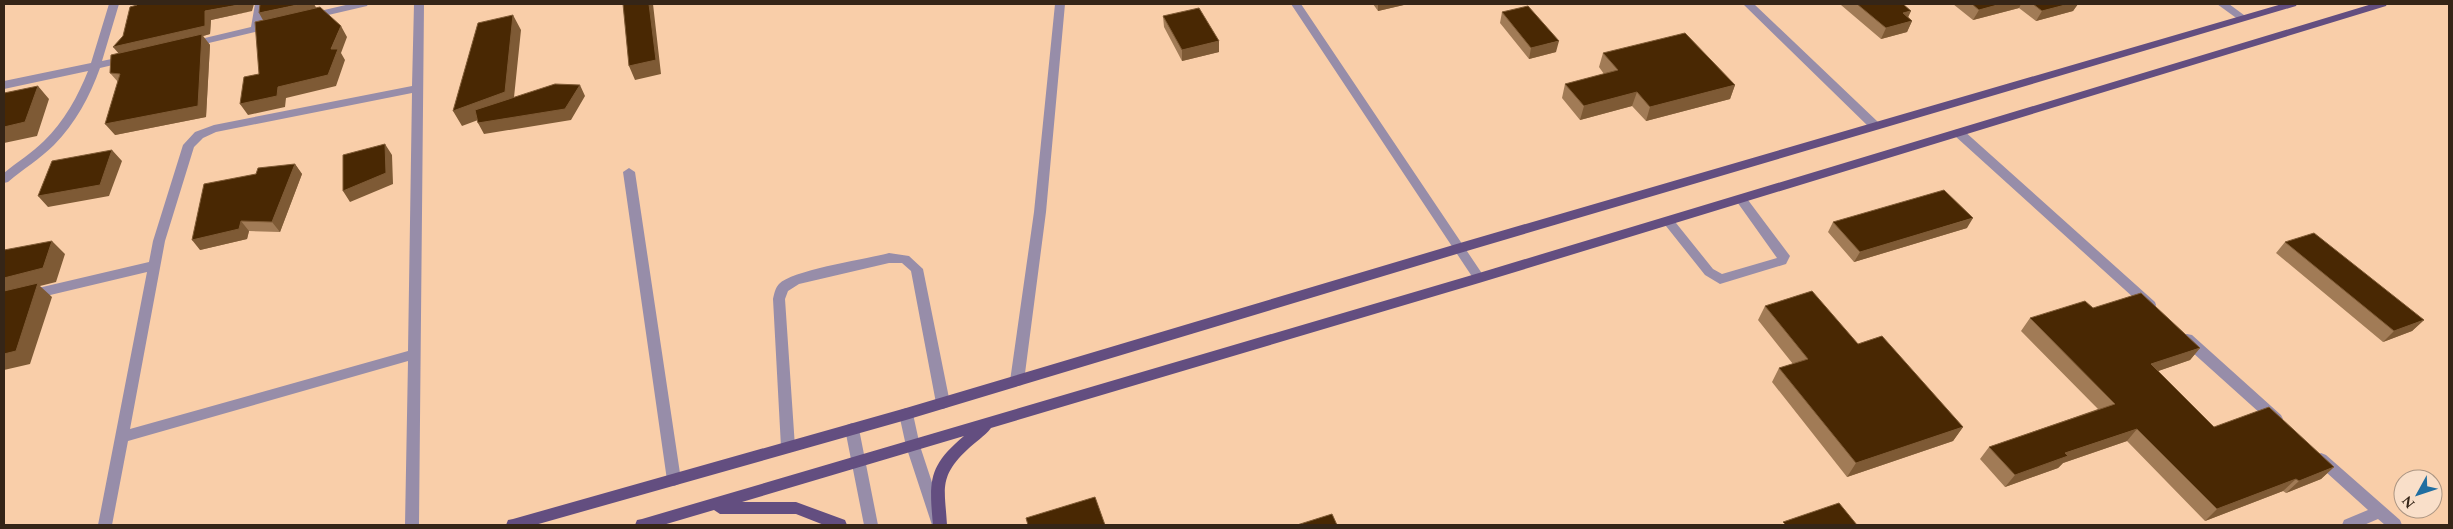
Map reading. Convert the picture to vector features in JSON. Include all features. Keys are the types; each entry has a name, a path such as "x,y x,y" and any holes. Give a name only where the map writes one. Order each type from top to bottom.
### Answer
{"main road":[{"path":"513,525 944,403 1874,125 2292,4"},
{"path":"642,525 1479,278 2382,4"},
{"path":"939,525 938,482 942,471 949,460 988,423"},
{"path":"700,508 796,508 840,525"}],"street":[{"path":"4,179 54,137 74,109 96,66 114,4"},
{"path":"256,29 260,4"},
{"path":"304,17 363,4"},
{"path":"412,525 419,4"},
{"path":"1017,381 1040,212 1060,4"},
{"path":"1296,4 1479,278"},
{"path":"1748,4 1874,125"},
{"path":"2222,4 2243,18"},
{"path":"181,46 285,22"},
{"path":"4,85 134,57"},
{"path":"106,525 159,241 189,145 199,135 214,129 418,88"},
{"path":"1959,133 2158,312"},
{"path":"628,172 674,480"},
{"path":"1668,221 1709,272 1720,279 1782,261 1784,256 1741,199"},
{"path":"788,447 778,300 783,288 796,280 889,258 905,260 917,269 944,403"},
{"path":"4,301 155,265"},
{"path":"2180,332 2284,426"},
{"path":"122,437 415,354"},
{"path":"906,414 913,446 939,525"},
{"path":"852,429 857,463 871,525"},
{"path":"2313,452 2395,525"},
{"path":"2349,525 2380,512"}],"building":[{"path":"138,4 244,4 205,11 205,26 113,47 123,36 130,7"},
{"path":"260,4 302,4 259,13"},
{"path":"623,4 649,4 656,60 629,66"},
{"path":"1857,4 1903,4 1911,11 1903,13 1912,21 1886,28"},
{"path":"1972,4 2001,4 1979,10"},
{"path":"2033,4 2069,4 2042,11"},
{"path":"1528,6 1559,41 1531,48 1502,12"},
{"path":"320,7 341,26 331,49 338,49 328,75 278,87 277,96 240,104 244,77 259,74 255,22"},
{"path":"1199,8 1219,41 1182,50 1163,16"},
{"path":"513,15 505,92 453,111 478,23"},
{"path":"1685,33 1735,85 1650,107 1637,92 1584,106 1565,84 1618,70 1603,53"},
{"path":"202,34 198,106 105,124 120,74 110,73 111,55"},
{"path":"555,84 580,85 565,109 478,123 475,110"},
{"path":"38,86 25,122 4,127 4,93"},
{"path":"385,144 386,173 343,191 343,155"},
{"path":"112,150 100,185 38,196 52,161"},
{"path":"295,164 272,222 241,221 239,229 192,240 204,184 256,174 258,168"},
{"path":"1944,190 1973,218 1860,252 1833,222"},
{"path":"2314,233 2424,320 2394,331 2285,242"},
{"path":"52,241 43,268 4,278 4,250"},
{"path":"38,283 16,351 4,354 4,291"},
{"path":"1812,291 1858,344 1882,336 1963,427 1856,463 1779,368 1808,359 1765,306"},
{"path":"2141,293 2200,348 2151,364 2214,427 2269,407 2334,467 2299,481 2296,479 2217,509 2137,429 2065,453 2068,456 2015,475 1989,447 2115,404 2030,318 2085,301 2093,308"},
{"path":"1095,497 1105,525 1028,525 1026,518"},
{"path":"1839,503 1857,525 1786,525 1783,522"},
{"path":"1332,514 1337,525 1297,525"}]}
